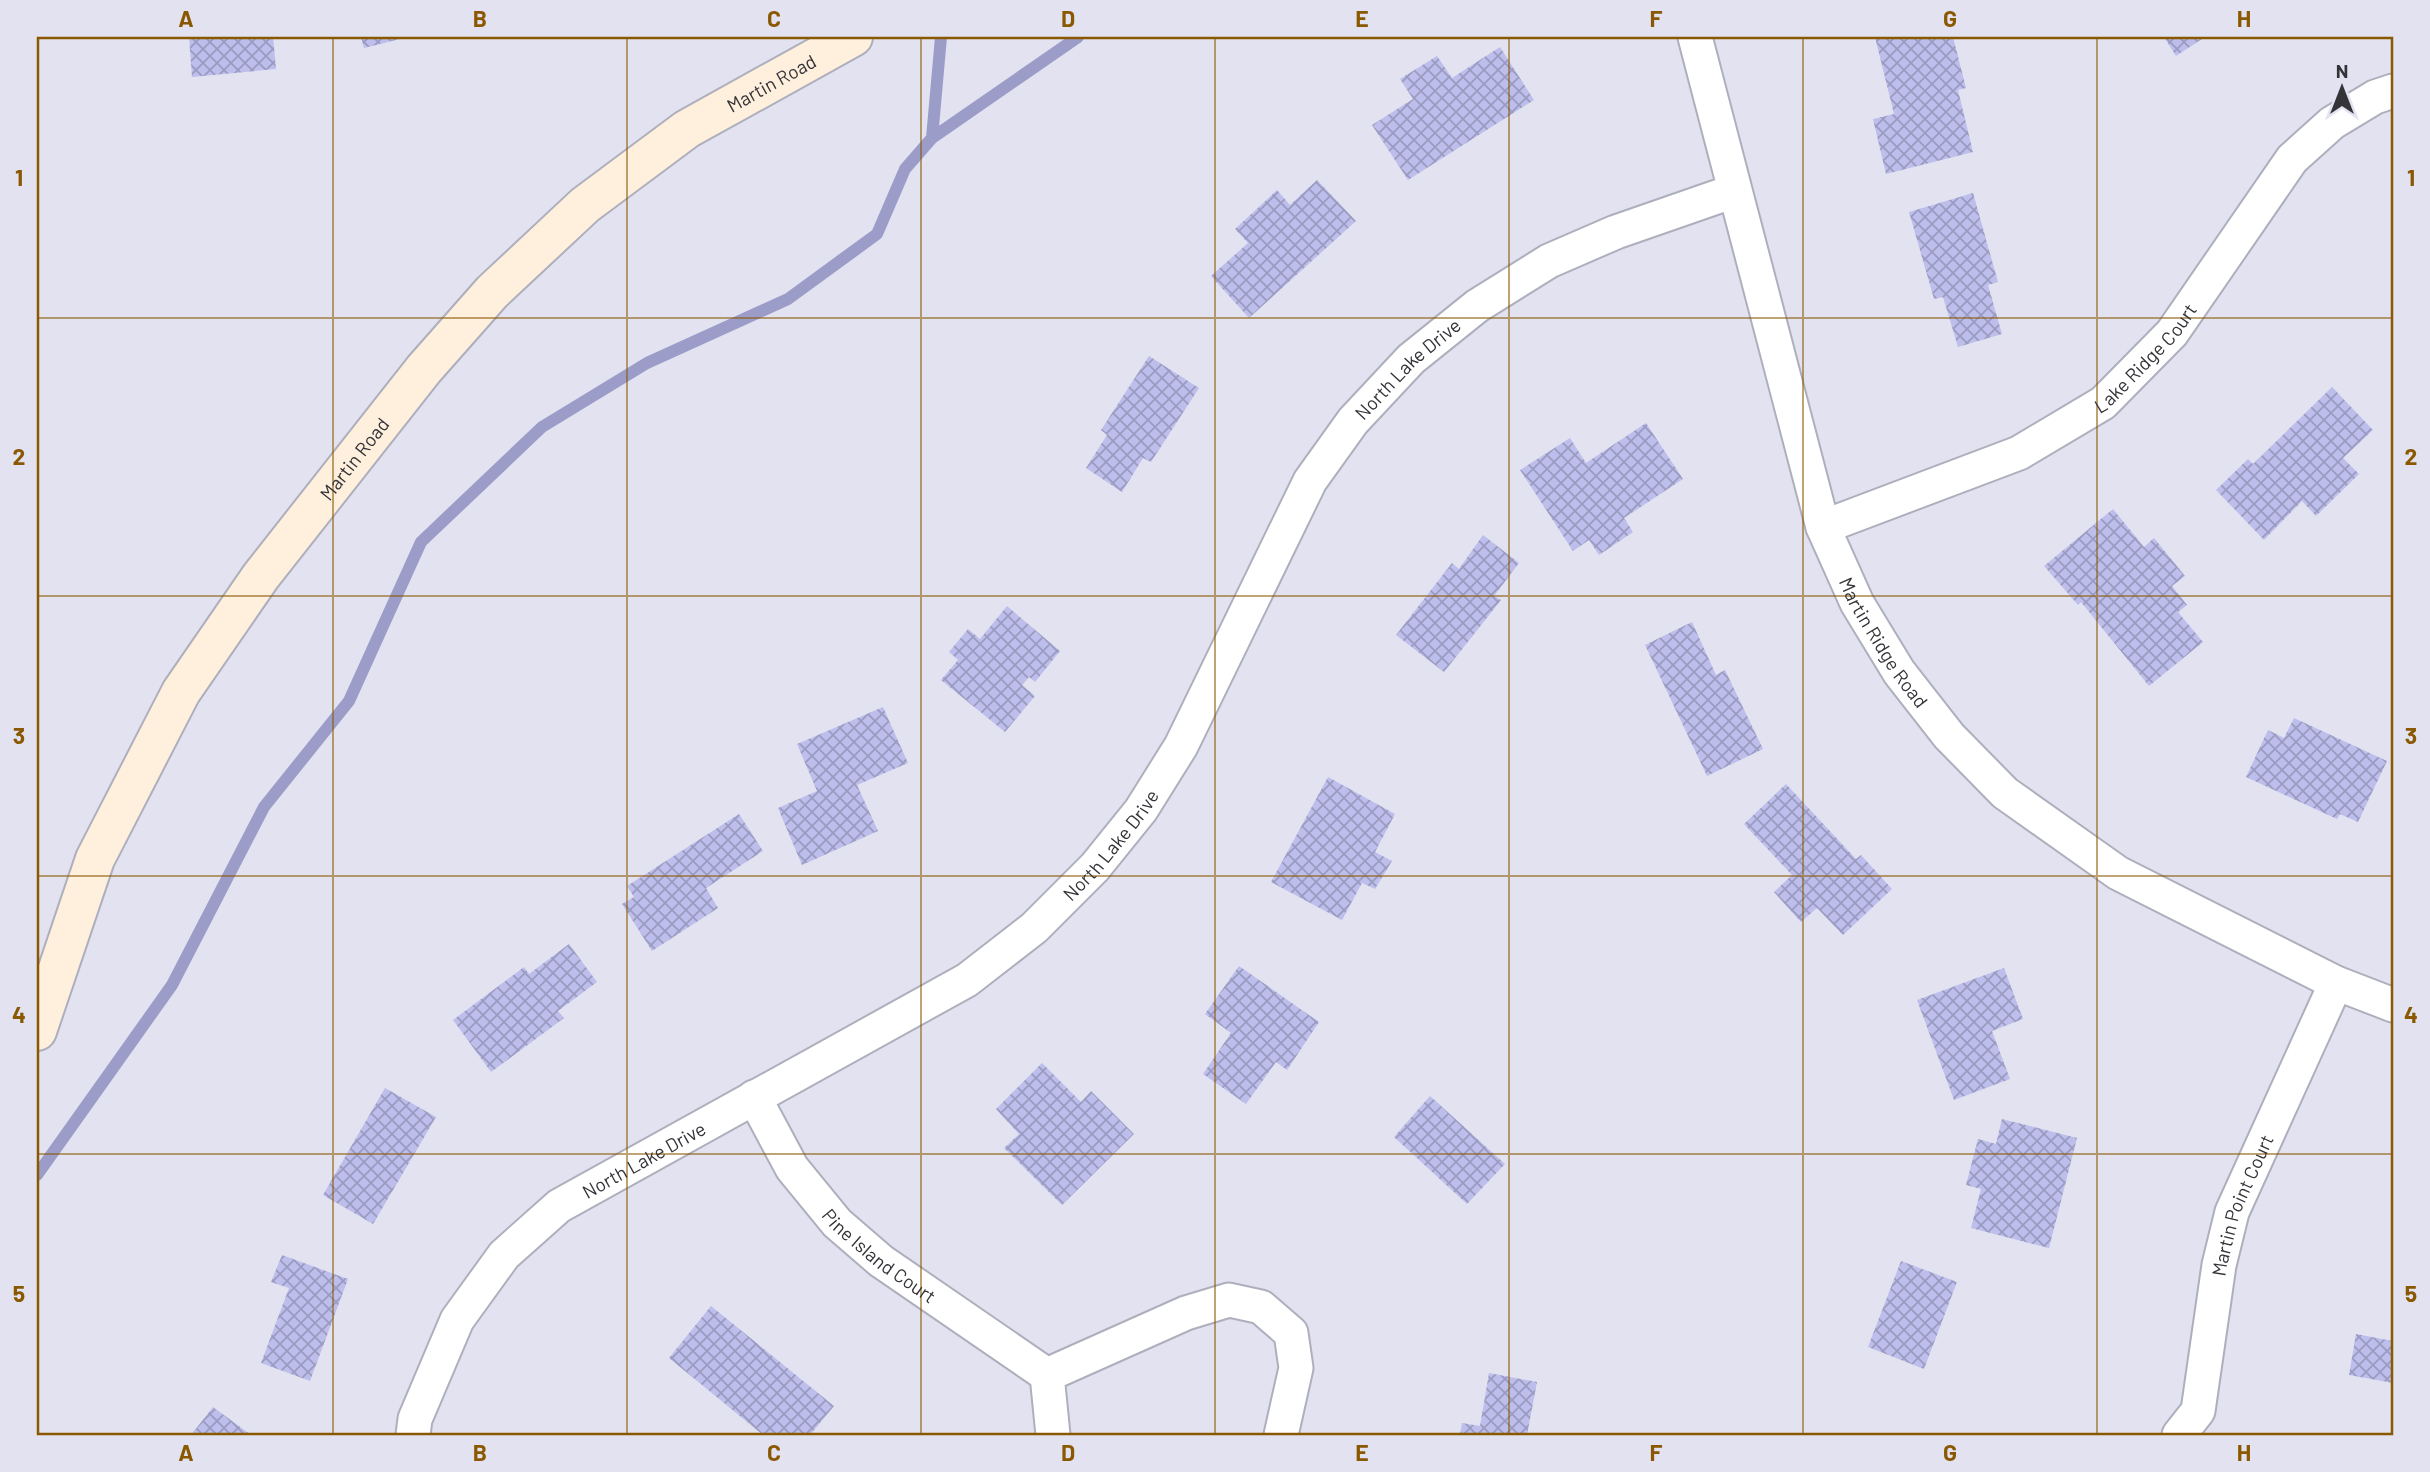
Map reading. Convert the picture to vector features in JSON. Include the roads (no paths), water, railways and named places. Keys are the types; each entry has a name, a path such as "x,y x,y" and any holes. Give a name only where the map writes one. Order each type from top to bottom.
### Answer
{"street":[{"name":"Martin Road","path":"37,1031 95,859 181,692 261,576 424,369 492,292 585,205 687,129 853,37"},
{"name":"Martin Ridge Road","path":"1695,37 1823,527 1857,603 1899,673 1949,736 2005,793 2118,873 2336,983 2393,1005"},
{"name":"Lake Ridge Court","path":"1823,527 2019,453 2103,402 2172,332 2292,159 2332,123 2375,97 2393,91"},
{"name":"North Lake Drive","path":"413,1435 415,1419 457,1320 504,1255 559,1206 967,980 1034,928 1095,867 1142,810 1181,746 1310,481 1353,421 1411,359 1477,306 1549,261 1616,232 1734,191"},
{"name":"Martin Point Court","path":"2179,1435 2198,1411 2219,1265 2232,1212 2336,983"},
{"name":"Pine Island Court","path":"754,1097 792,1168 837,1223 881,1261 1047,1375"},
{"path":"1053,1435 1047,1375 1196,1310 1229,1300 1261,1307 1292,1333 1296,1368 1281,1435"}],"waterway":[{"path":"932,138 941,37"},
{"path":"37,1175 172,985 264,807 349,701 421,542 542,427 647,363 788,299 877,234 905,169 932,138 1078,37"}]}
